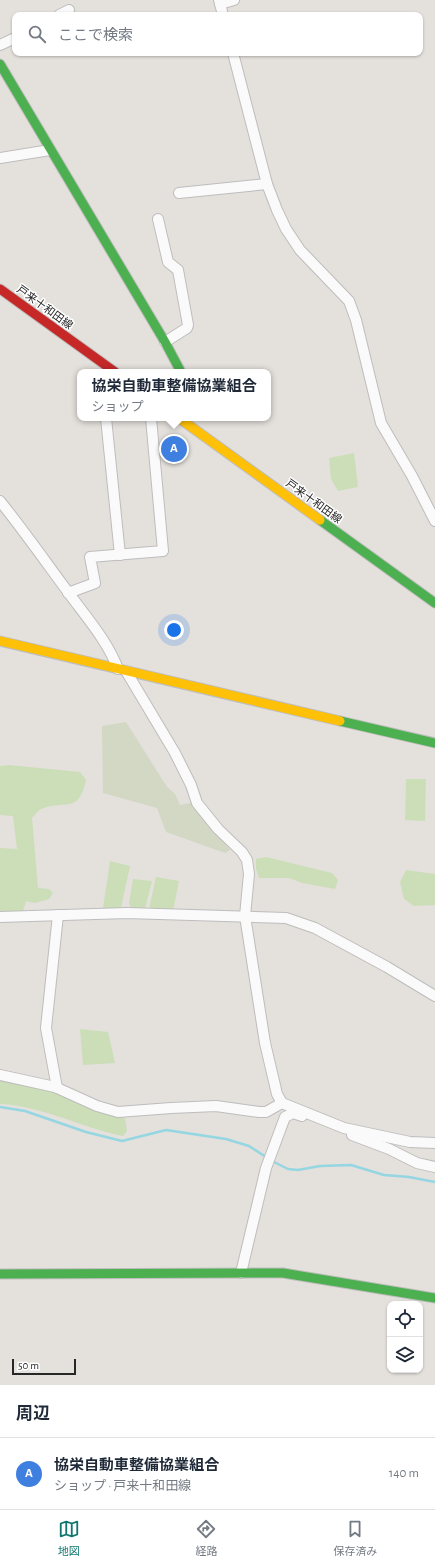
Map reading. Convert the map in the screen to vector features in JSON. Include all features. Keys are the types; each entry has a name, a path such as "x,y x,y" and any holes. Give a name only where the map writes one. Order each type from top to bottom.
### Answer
{"street":[{"path":"222,12 220,2 234,0"},
{"path":"65,12 69,10"},
{"path":"0,45 12,39"},
{"path":"234,56 267,184 277,210 286,229 300,250 349,301 356,320 381,423 412,476 435,521"},
{"path":"0,64 179,369"},
{"path":"0,158 50,150"},
{"path":"179,193 267,184"},
{"path":"158,219 168,262 178,270 188,325 187,328 164,342"},
{"name":"戸来十和田線","path":"0,289 103,368"},
{"path":"106,421 120,555"},
{"path":"68,593 95,583 90,557 163,551 151,421"},
{"name":"戸来十和田線","path":"183,421 435,603"},
{"path":"0,501 25,532 112,653 175,753 191,785 197,803 218,829 242,852 247,860 249,874 245,916 265,1043 277,1094 282,1103 340,1126 410,1142 435,1143"},
{"path":"0,641 435,743"},
{"path":"0,917 127,913 286,918 315,928 387,967 435,996"},
{"path":"57,1088 46,1028 58,915"},
{"path":"0,1075 33,1081 57,1088 97,1106 118,1112 216,1106 266,1112 282,1103"},
{"path":"241,1273 270,1157 285,1117 293,1114 308,1118 314,1116"},
{"path":"340,1126 344,1132 389,1149 417,1163 435,1167"},
{"path":"0,1274 283,1273 435,1298"}],"green space":[{"path":"354,453 358,487 338,491 331,479 329,458"},
{"path":"126,722 167,787 175,794 180,805 191,803 230,850 225,853 166,832 157,808 103,793 102,726"},
{"path":"9,765 80,772 86,780 83,791 75,802 41,809 32,818 38,888 49,889 53,893 49,899 35,903 26,901 23,911 0,912 0,848 17,849 13,816 0,815 0,766"},
{"path":"406,779 426,779 425,821 405,820"},
{"path":"266,857 332,873 338,880 335,889 302,883 289,878 259,878 256,869 256,859"},
{"path":"110,861 130,866 121,908 103,908"},
{"path":"406,870 435,874 435,905 414,906 404,899 400,882"},
{"path":"156,877 179,881 173,911 149,909"},
{"path":"133,879 152,881 145,909 131,909 129,903"},
{"path":"80,1029 108,1032 115,1063 83,1065"},
{"path":"0,1079 33,1085 91,1108 125,1118 127,1131 123,1136 32,1109 0,1104"}],"waterway":[{"path":"0,1107 25,1111 86,1132 122,1141 166,1130 226,1139 249,1146 266,1157"},
{"path":"272,1161 288,1169 298,1170 320,1166 351,1165 384,1175 409,1177 435,1182"}],"traffic: fast":[{"path":"0,64 165,342 179,369"},
{"path":"320,520 435,603"},
{"path":"340,721 435,743"},
{"path":"0,1274 283,1273 435,1298"}],"traffic: slow":[{"path":"183,421 320,520"},
{"path":"0,641 340,721"}],"traffic: jam":[{"path":"0,289 111,369"}],"place":[{"name":"協栄自動車整備協業組合","path":"174,449"}]}
